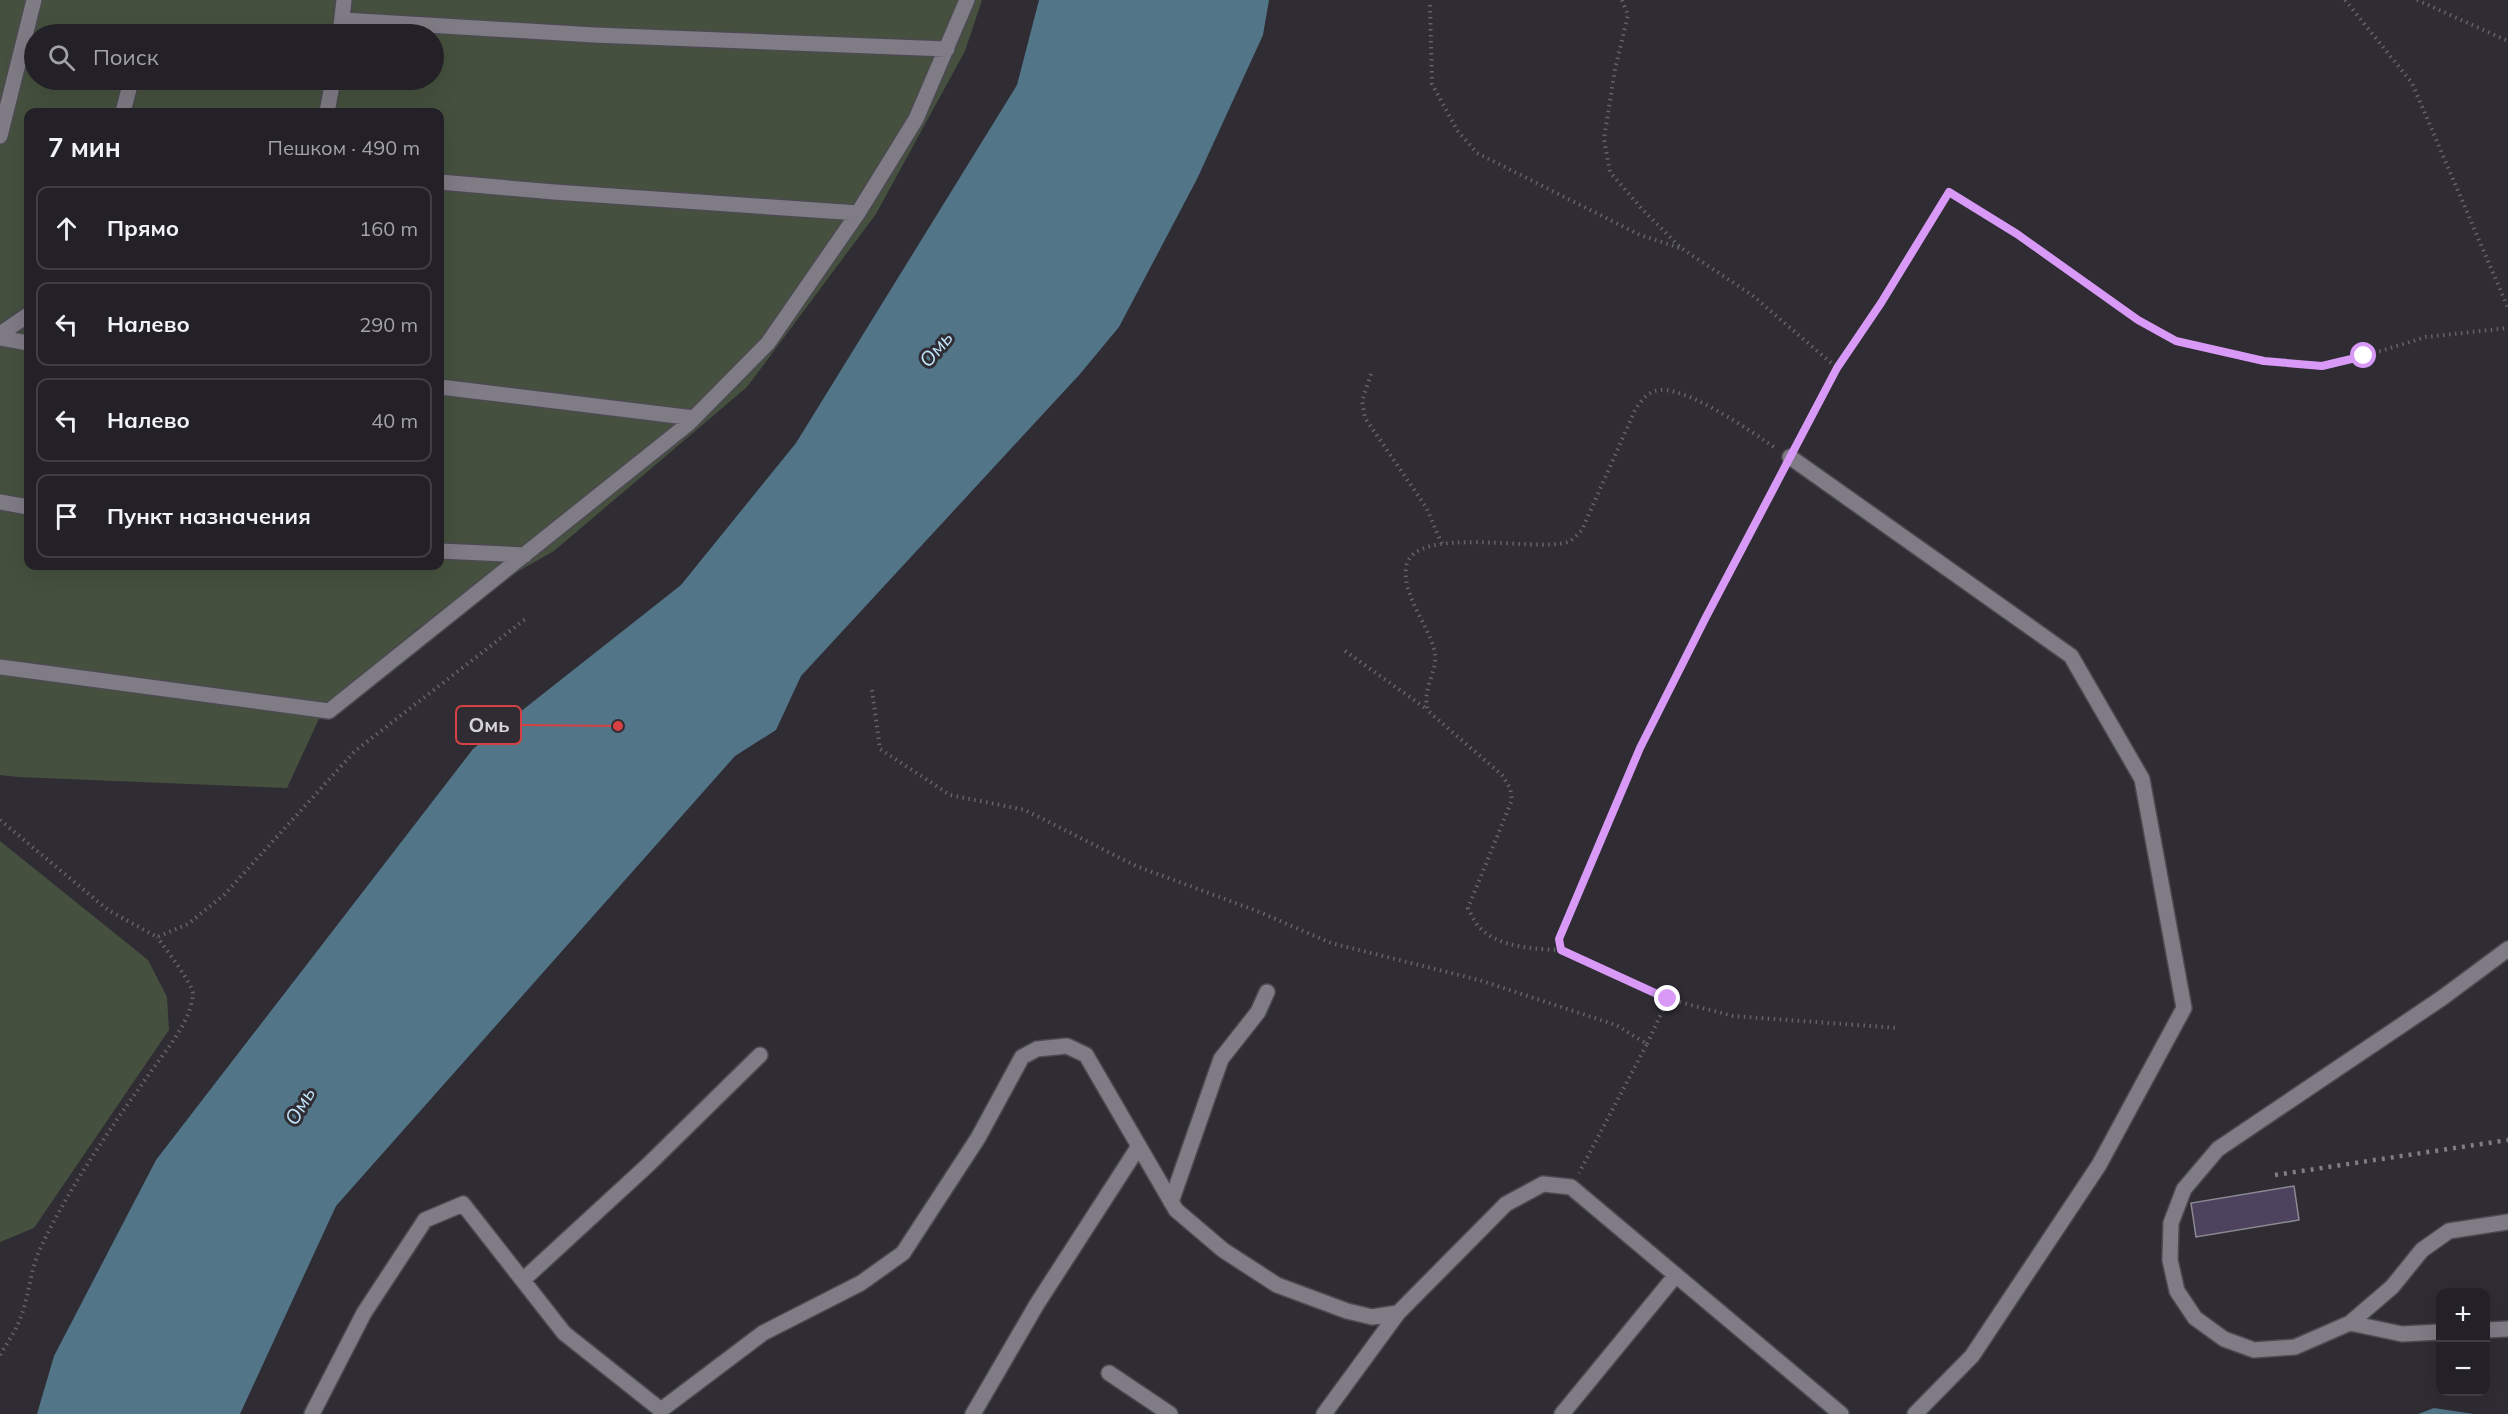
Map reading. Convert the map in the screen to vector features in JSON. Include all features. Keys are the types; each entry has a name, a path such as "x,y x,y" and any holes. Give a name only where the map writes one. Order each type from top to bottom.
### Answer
{"street":[{"path":"28,24 34,0"},
{"path":"342,24 344,0"},
{"path":"0,667 329,711 694,418 768,343 858,213 916,119 968,0"},
{"path":"444,30 947,49"},
{"path":"0,136 24,40"},
{"path":"124,108 129,90"},
{"path":"328,108 331,90"},
{"path":"444,182 858,213"},
{"path":"0,334 24,318"},
{"path":"0,338 24,342"},
{"path":"444,387 694,418"},
{"path":"1790,457 2072,656 2142,779 2184,1008 2099,1165 1972,1356 1915,1414"},
{"path":"0,502 24,506"},
{"path":"444,551 525,555"},
{"path":"2508,949 2442,998 2218,1149 2184,1189 2171,1223 2170,1260 2177,1290 2195,1318 2224,1339 2254,1350 2295,1347 2350,1323 2392,1287 2422,1250 2449,1231 2508,1221"},
{"path":"1171,1202 1221,1059 1258,1012 1267,992"},
{"path":"312,1414 364,1312 424,1220 463,1204 564,1333 659,1412 763,1333 861,1283 903,1253 978,1138 1022,1058 1037,1049 1067,1046 1086,1055 1176,1210 1223,1250 1277,1285 1347,1311 1372,1317 1398,1313"},
{"path":"523,1280 649,1164 760,1055"},
{"path":"973,1414 1037,1304 1139,1146"},
{"path":"1324,1414 1398,1313 1506,1204 1543,1184 1571,1187 1841,1414"},
{"path":"1562,1414 1676,1275"},
{"path":"2350,1323 2402,1335 2436,1332"},
{"path":"2490,1330 2508,1329"},
{"path":"1109,1372 1170,1414"}],"path":[{"path":"1622,0 1628,15 1615,69 1604,139 1610,172 1642,209 1681,248 1752,295 1837,368"},
{"path":"2345,0 2412,83 2508,308"},
{"path":"2417,0 2508,41"},
{"path":"1430,5 1431,84 1457,130 1477,153 1640,235 1681,248"},
{"path":"1561,950 1559,939 1640,748 1837,368 1881,303 1949,192 2017,234 2138,320 2176,341 2264,361 2322,366 2426,337 2508,328"},
{"path":"1371,374 1362,401 1365,418 1426,507 1442,544"},
{"path":"1428,711 1425,700 1426,689 1436,659 1434,647 1409,591 1406,568 1410,556 1421,548 1458,542 1537,545 1569,542 1582,530 1635,411 1644,398 1655,391 1665,389 1685,394 1720,412 1790,457"},
{"path":"157,937 188,924 224,895 355,751 528,617"},
{"path":"1345,651 1428,711 1502,775 1510,788 1512,800 1468,908 1479,927 1497,940 1539,949 1561,950 1668,999 1733,1016 1898,1028"},
{"path":"872,690 880,749 950,795 1024,810 1136,866 1257,911 1331,943 1479,980 1616,1025 1647,1044"},
{"path":"0,820 108,910 157,937 174,963 186,976 193,992 189,1010 175,1038 126,1107 59,1210 39,1252 20,1320 0,1355"},
{"path":"1571,1187 1647,1044 1668,999"}],"green space":[{"path":"0,0 982,0 965,51 876,214 747,387 554,551 419,627 324,708 287,788 0,775"},
{"path":"0,841 148,960 167,997 169,1030 34,1228 0,1242"}],"water":[{"path":"1039,0 1269,0 1263,35 1197,179 1119,327 1080,374 801,676 776,730 735,756 336,1206 240,1414 37,1414 54,1356 156,1160 473,749 681,585 796,443 1017,85"},
{"path":"2434,1408 2474,1414 2418,1414"}],"building":[{"path":"2294,1186 2299,1220 2196,1237 2191,1203"}],"railway":[{"path":"2275,1175 2508,1140"}],"place":[{"name":"Омь","path":"618,726"}],"route":[{"path":"1668,999 1561,950 1559,939 1640,748 1705,619 1837,368 1881,303 1949,192 2017,234 2138,320 2176,341 2264,361 2322,366 2364,356"}]}
